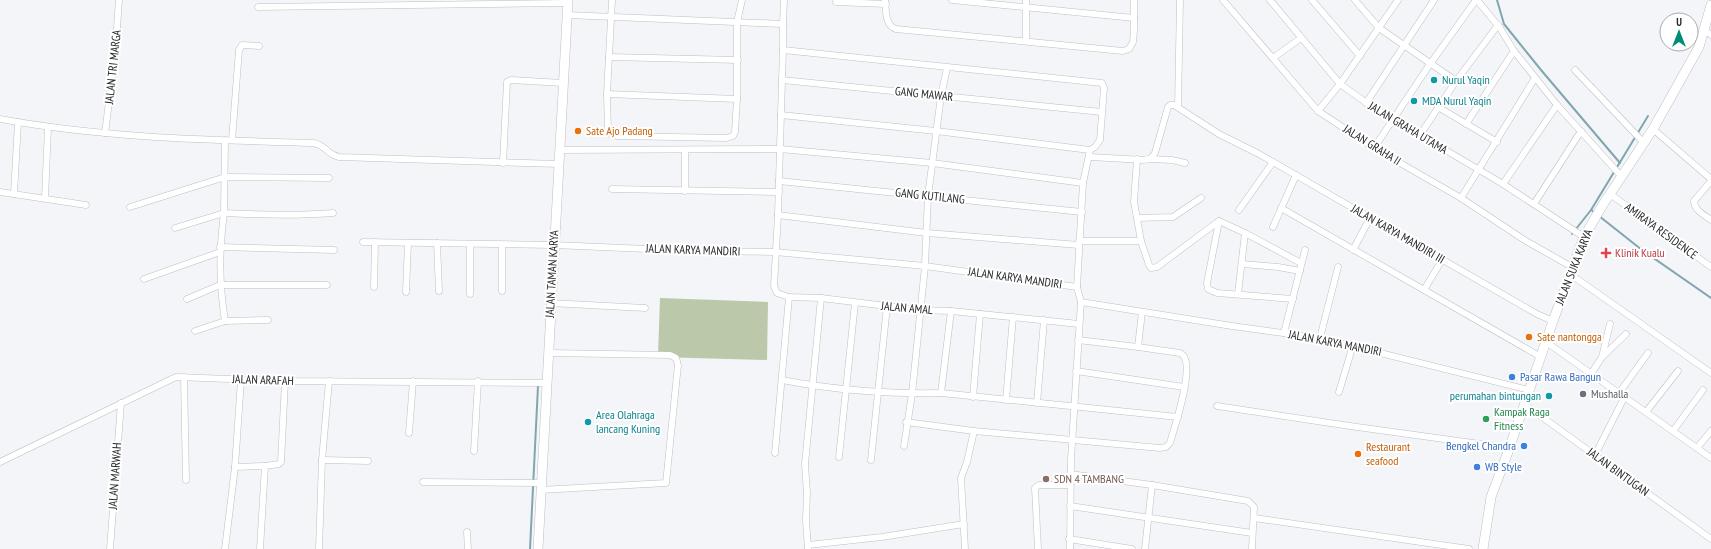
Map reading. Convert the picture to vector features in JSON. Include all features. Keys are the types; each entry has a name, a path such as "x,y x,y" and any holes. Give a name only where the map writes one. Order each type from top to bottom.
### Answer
{"main road":[{"name":"JALAN TAMAN KARYA","path":"538,549 550,303 568,2"},
{"name":"JALAN SUKA KARYA","path":"1483,549 1490,497 1509,448 1546,342 1551,320 1582,236 1591,226 1602,206 1653,129 1708,33 1711,5"}],"street":[{"name":"JALAN TRI MARGA","path":"105,133 115,55 119,0"},
{"path":"612,0 607,94 607,131 610,134 618,136 728,138 735,134 738,60 737,22 741,0"},
{"path":"775,252 779,192 782,80 786,51 783,24 784,0"},
{"path":"952,0 1134,18"},
{"path":"1026,0 1026,41"},
{"path":"836,2 886,2 888,23 891,27 896,29 1110,50 1127,50 1133,42 1134,0"},
{"path":"1150,159 1155,153 1168,107 1174,105 1178,108 1180,0"},
{"name":"JALAN GRAHA II","path":"1223,0 1318,111 1374,148 1461,198 1526,241 1551,255 1711,373"},
{"name":"JALAN GRAHA UTAMA","path":"1270,0 1340,84 1366,103 1502,184 1582,236"},
{"path":"1312,0 1360,56"},
{"path":"1355,0 1378,28 1456,81"},
{"path":"1318,111 1340,84 1398,0"},
{"path":"1366,103 1434,0"},
{"path":"1374,148 1430,64 1476,0 1498,25 1514,51 1557,105 1622,177"},
{"path":"258,7 568,2"},
{"path":"567,15 783,24"},
{"path":"1420,135 1456,81 1498,25"},
{"path":"1273,58 1302,38"},
{"path":"225,321 220,285 220,249 224,213 228,140 239,50 242,45 259,46"},
{"path":"781,114 1090,150 1099,143 1102,112 1104,85 1099,81 947,68 786,51"},
{"path":"1466,124 1514,51"},
{"path":"609,57 738,60"},
{"path":"904,446 906,422 912,394 927,234 928,196 941,96 947,68"},
{"path":"1575,70 1644,143"},
{"path":"1461,198 1497,142 1535,78"},
{"path":"503,162 507,82 511,80 563,83"},
{"name":"GANG MAWAR","path":"782,80 1102,112"},
{"path":"607,94 737,99"},
{"path":"1502,184 1557,105"},
{"path":"1438,107 1497,142"},
{"name":"JALAN KARYA MANDIRI III","path":"1178,108 1219,134 1259,154 1442,260 1537,314 1551,320"},
{"path":"0,119 48,127 105,133 314,143 323,146 330,155 339,157 558,164"},
{"path":"14,194 18,122"},
{"path":"45,198 48,127"},
{"path":"1653,129 1711,180 1694,201 1695,207 1711,220"},
{"path":"1534,204 1581,131"},
{"path":"559,150 780,149 932,163 1083,183"},
{"path":"685,150 685,191"},
{"path":"1077,287 1083,183 1090,157 1090,150"},
{"path":"1090,157 1172,160 1185,163"},
{"path":"1137,159 1134,202 1141,241 1148,265 1151,268 1157,267 1219,220"},
{"path":"1239,210 1272,162"},
{"path":"1273,227 1296,175"},
{"path":"130,207 225,176 329,178"},
{"name":"GANG KUTILANG","path":"779,181 1082,212"},
{"path":"612,189 779,192"},
{"path":"0,192 86,205"},
{"name":"AMIRAYA RESIDENCE","path":"1610,194 1711,267"},
{"path":"1137,218 1172,217 1201,198"},
{"path":"1281,208 1541,357"},
{"path":"175,228 224,213 243,215 312,215 333,213"},
{"path":"778,215 927,234 1079,243 1141,241"},
{"path":"1353,250 1370,218"},
{"path":"1219,220 1301,263"},
{"path":"1219,220 1207,288 1215,292 1293,299"},
{"path":"1238,294 1245,233"},
{"name":"JALAN KARYA MANDIRI","path":"362,242 554,245 693,251 775,252 924,266 1077,287 1081,302 1320,338 1529,390"},
{"path":"374,287 375,242"},
{"path":"406,292 408,243"},
{"path":"437,243 439,291"},
{"path":"470,244 470,294"},
{"path":"502,245 502,291"},
{"path":"144,278 220,249 334,250"},
{"path":"1284,333 1305,250"},
{"name":"JALAN AMAL","path":"775,252 774,289 777,293 789,296 821,298 920,310 951,311 1079,324"},
{"path":"1424,290 1442,260"},
{"path":"1242,264 1278,267 1300,271"},
{"path":"1320,338 1338,267"},
{"path":"187,299 220,285 327,285"},
{"path":"775,453 789,296"},
{"path":"821,298 805,464 808,547 964,524"},
{"path":"1070,549 1070,474 1081,302"},
{"path":"550,303 645,308"},
{"path":"839,457 855,303"},
{"path":"871,460 887,306"},
{"path":"941,393 951,311"},
{"path":"1138,347 1142,312"},
{"path":"973,397 980,314"},
{"path":"1006,400 1013,317"},
{"path":"195,331 225,321 268,320"},
{"path":"1037,403 1044,320"},
{"path":"1602,357 1610,324"},
{"path":"1591,374 1602,357 1626,334"},
{"path":"906,422 974,431 1163,447 1170,443 1178,417 1184,387 1187,364 1184,354 1078,340"},
{"path":"1546,342 1711,458"},
{"path":"1339,392 1352,345"},
{"path":"423,482 540,487 666,483 678,365 676,358 670,356 548,353"},
{"path":"1619,393 1648,354"},
{"path":"1076,371 1184,387"},
{"path":"1646,412 1678,371"},
{"path":"184,377 186,480"},
{"name":"JALAN ARAFAH","path":"0,462 171,378 184,377 285,381 478,381 546,383"},
{"path":"225,549 235,467 241,380"},
{"path":"782,380 847,389 912,394 941,393 1178,417"},
{"path":"235,467 265,466 279,464 281,462 285,381"},
{"path":"319,549 322,460 329,381"},
{"path":"409,433 413,381"},
{"path":"474,451 478,381"},
{"path":"1673,431 1703,390"},
{"path":"1595,455 1622,402"},
{"name":"JALAN MARWAH","path":"110,549 121,403"},
{"name":"JALAN BINTUGAN","path":"1524,404 1711,539"},
{"path":"1217,406 1509,448"},
{"path":"965,549 961,478 967,462 974,431"},
{"path":"1696,448 1711,431"},
{"path":"322,460 368,461"},
{"path":"260,549 265,466"},
{"path":"1070,474 1152,485 1250,502 1254,507 1252,549"},
{"path":"1038,549 1034,488 1037,486 1070,485"},
{"path":"1145,549 1152,485"},
{"path":"1070,506 1252,533"},
{"path":"1254,518 1469,549"},
{"path":"467,532 468,549"},
{"path":"1069,539 1132,549"}],"green space":[{"path":"660,298 768,302 767,360 658,357"}],"waterway":[{"path":"1497,0 1504,24 1620,163"},
{"path":"1591,210 1648,116"},
{"path":"1572,234 1591,210 1594,212"},
{"path":"1599,216 1642,250 1711,298"},
{"path":"530,549 538,386"}],"place":[{"name":"Nurul Yaqin","path":"1434,80"},
{"name":"MDA Nurul Yaqin","path":"1414,101"},
{"name":"Sate Ajo Padang","path":"578,131"},
{"name":"Klinik Kualu","path":"1606,253"},
{"name":"Sate nantongga","path":"1529,337"},
{"name":"Pasar Rawa Bangun","path":"1512,377"},
{"name":"Mushalla","path":"1583,394"},
{"name":"perumahan bintungan","path":"1549,396"},
{"name":"Kampak Raga Fitness","path":"1486,419"},
{"name":"Area Olahraga lancang Kuning","path":"588,422"},
{"name":"Bengkel Chandra","path":"1524,446"},
{"name":"Restaurant seafood","path":"1358,454"},
{"name":"WB Style","path":"1477,467"},
{"name":"SDN 4 TAMBANG","path":"1046,479"}]}
